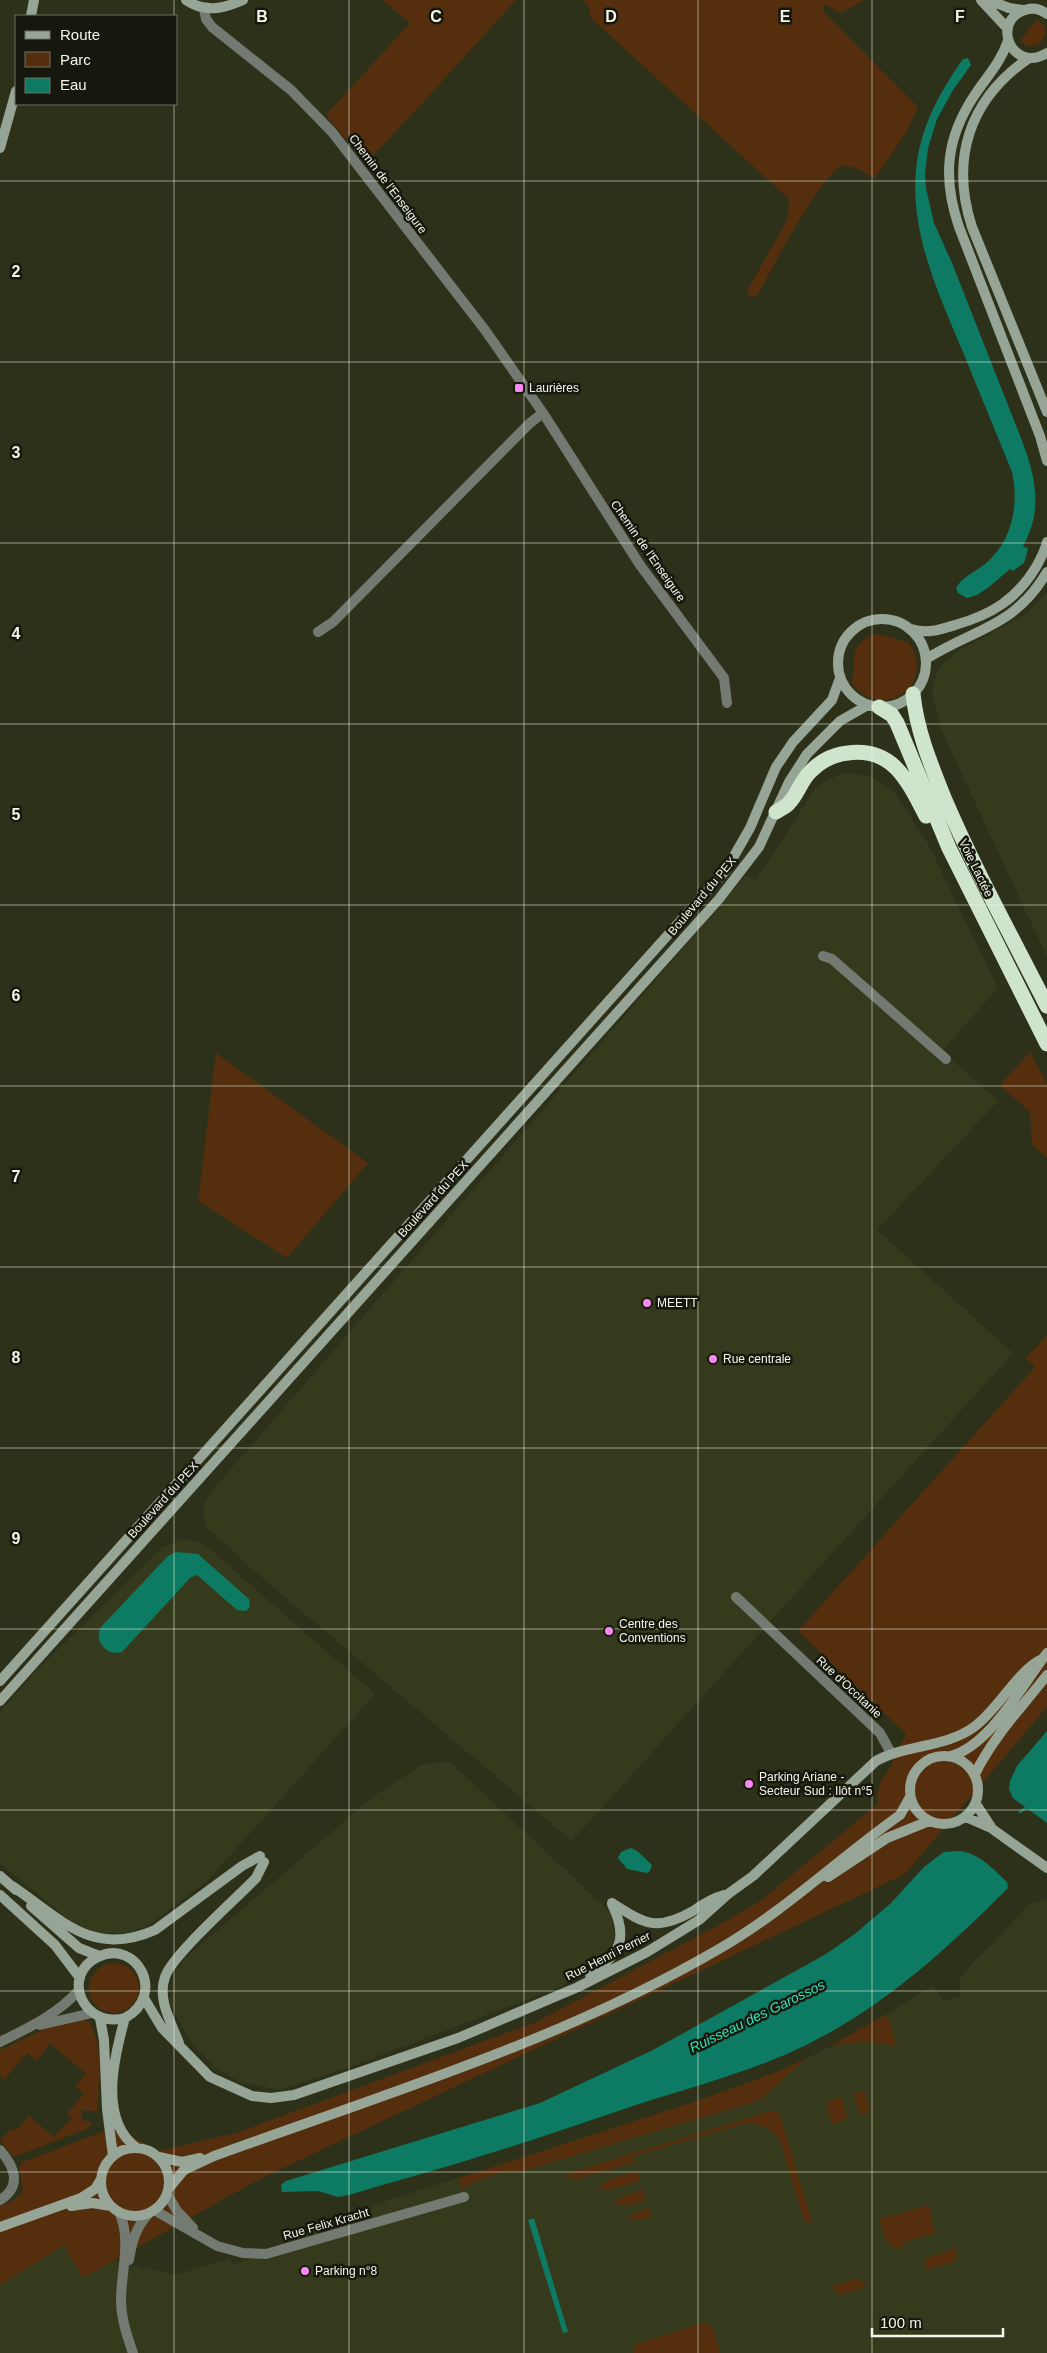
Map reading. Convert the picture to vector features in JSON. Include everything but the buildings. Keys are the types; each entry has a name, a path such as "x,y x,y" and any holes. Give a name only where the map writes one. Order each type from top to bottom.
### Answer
{"highway":[{"name":"Voie Lactée","path":"913,694 916,722 943,795 987,890 1047,1006"},
{"name":"Voie Lactée","path":"873,706 892,715 897,723 949,848 1047,1044"},
{"path":"776,812 789,803 805,778 820,762 840,754 858,752 875,755 894,766 906,780 948,859 978,907"}],"main road":[{"path":"31,15 34,0"},
{"path":"186,0 204,8 222,8 243,0"},
{"path":"981,0 1008,29"},
{"path":"989,0 1009,8 1028,9 1047,14"},
{"path":"1045,0 1013,18 1008,29 1008,41 1002,59 965,109 955,132 949,155 949,183 953,210 1040,436 1047,461"},
{"path":"1008,41 1014,50 1029,58"},
{"path":"1045,56 1029,58 1011,70 990,94 975,117 963,156 962,181 966,207 972,227 1047,412"},
{"path":"0,148 15,95"},
{"path":"910,629 924,648 926,659 925,672 921,684 913,694 897,704 873,706 856,699 846,690 840,678 839,651 845,638 854,628 866,622 880,619 894,620 922,633 975,619 1003,606 1018,593 1029,580 1045,551 1047,542"},
{"path":"926,659 941,649 1005,619 1024,604 1038,588 1047,572"},
{"name":"Boulevard du PEX","path":"0,1681 726,870 750,828 783,755 832,700 840,678"},
{"name":"Boulevard du PEX","path":"0,1700 719,898 759,847 789,782 818,742 840,721 873,706"},
{"path":"55,2209 92,2203 129,2215 152,2211 161,2204 184,2170 214,2156 462,2068 599,2012 719,1949 765,1920 900,1815 910,1797 911,1781 919,1767 928,1760 938,1756 950,1756 966,1750 992,1727 1045,1656"},
{"name":"Rue Henri Perrier","path":"144,1998 162,2028 210,2077 252,2096 271,2098 294,2095 458,2038 559,1995 647,1952 699,1920 728,1894 785,1849 876,1762 891,1753 938,1743 964,1734 996,1708 1021,1676 1034,1663 1045,1656"},
{"path":"974,1774 984,1754 996,1737 1047,1674"},
{"path":"910,1797 918,1812 929,1821 942,1825 954,1823 966,1817 976,1804 979,1794 974,1774 968,1765 950,1756"},
{"path":"976,1804 992,1828"},
{"path":"966,1817 992,1828 1047,1868"},
{"path":"796,1896 887,1838 929,1821"},
{"path":"0,1876 68,1926 104,1940 118,1941 140,1937 155,1930 242,1866 262,1859 256,1878 177,1957 165,1976 164,2005 181,2046"},
{"path":"12,1886 79,1948 99,1956 116,1954 131,1959 137,1964 145,1978 144,1998 137,2010 125,2018 108,2020 96,2016"},
{"path":"559,1995 592,1974 617,1952 621,1929 620,1920 612,1903 648,1923 661,1924 681,1918 714,1898 728,1894"},
{"path":"0,1895 56,1945 80,1978"},
{"path":"99,1956 87,1965 80,1978 79,1990 83,2003 96,2016 104,2040 107,2109 114,2156"},
{"path":"125,2018 114,2062 114,2110 123,2134 137,2148 158,2157 168,2171 168,2191"},
{"path":"115,2209 104,2193 102,2179 104,2170 114,2156 137,2148"},
{"path":"158,2157 182,2162 214,2156"},
{"path":"0,2227 55,2209 89,2193 95,2189 102,2179"}],"street":[{"name":"Chemin de l'Enseigure","path":"204,8 206,19 212,27 292,90 332,132 494,342 543,413 640,565 724,678 727,703"},
{"path":"318,632 333,622 530,423 543,413"},
{"path":"823,956 832,958 946,1059"},
{"name":"Rue d'Occitanie","path":"736,1597 880,1733 891,1753"},
{"path":"0,2042 29,2027 65,2004 79,1990"},
{"path":"29,2027 96,2016"},
{"path":"0,2150 10,2162 15,2178 11,2192 0,2200"},
{"name":"Rue Felix Kracht","path":"168,2191 177,2211 196,2233"},
{"name":"Rue Felix Kracht","path":"152,2211 217,2246 231,2251 266,2254 464,2197"},
{"path":"115,2209 126,2232 121,2299 122,2317 133,2353"},
{"path":"124,2273 135,2233 140,2223 152,2211"}],"shaded area":[{"path":"1047,592 1047,957 941,729 932,691 939,667 960,650 1027,613"},
{"path":"842,773 871,776 894,792 928,844 998,988 942,1051 998,1101 877,1230 1013,1353 572,1841 253,1570 207,1527 203,1516 205,1503 209,1494 746,876 756,880 816,787"},
{"path":"184,1539 203,1543 375,1694 208,1880 148,1926 126,1933 99,1933 84,1928 68,1919 0,1863 0,1712 36,1671 162,1547"},
{"path":"449,1761 610,1912 616,1942 603,1960 565,1985 355,2065 280,2090 240,2082 214,2067 192,2043 170,2004 174,1975 184,1959 374,1796 421,1765"},
{"path":"1047,1899 1047,2353 0,2353 0,2285 64,2245 83,2277 113,2261 175,2275 228,2259 234,2265 358,2210 697,2101 777,2072 845,2040 932,1986 944,2001 960,1996 959,1980 970,1966 1030,1904"}],"green space":[{"path":"382,0 516,0 365,163 326,115 410,23"},
{"path":"583,0 865,0 840,13 826,5 822,7 824,12 918,107 907,131 875,178 856,168 847,166 834,171 811,202 757,296 750,297 747,291 788,218 789,199 590,17 589,6"},
{"path":"1037,19 1045,27 1045,36 1038,45 1027,46 1020,41"},
{"path":"875,634 908,642 916,657 917,671 912,683 903,693 892,699 878,700 865,695 852,683 856,648 866,638"},
{"path":"1030,1052 1047,1084 1047,1158 1032,1145 1030,1112 1000,1085"},
{"path":"216,1053 368,1163 287,1258 198,1201"},
{"path":"1047,1335 1047,1707 905,1874 258,2180 83,2278 64,2245 0,2285 0,2206 11,2202 23,2192 19,2166 23,2162 123,2124 131,2136 159,2151 236,2133 536,2022 759,1902 879,1803 877,1794 881,1781 889,1770 906,1734 798,1631 1035,1367 1026,1358"},
{"path":"109,1963 119,1963 132,1970 139,1983 139,1993 132,2006 119,2013 109,2013 100,2009 93,2002 89,1993 89,1983 93,1974 100,1967"},
{"path":"887,2014 897,2047 864,2042 830,2046"},
{"path":"84,2019 89,2021 94,2032 99,2054 97,2111 82,2110 82,2120 92,2123 89,2128 14,2157 0,2141 10,2130 17,2129 29,2116 54,2137 72,2118 67,2113 84,2094 75,2086 86,2074 50,2043 37,2061 27,2053 4,2080 0,2076 0,2050 51,2026"},
{"path":"805,2059 762,2098 754,2102 523,2171 491,2176 462,2189 459,2178 697,2101 777,2072"},
{"path":"862,2091 865,2093 870,2112 860,2115 854,2093"},
{"path":"841,2096 848,2119 832,2124 826,2103"},
{"path":"774,2110 780,2115 813,2226 803,2218 780,2140 769,2129 757,2124 746,2123 634,2156 635,2162 578,2179 563,2176 575,2171"},
{"path":"637,2171 640,2181 612,2189 597,2188 612,2178"},
{"path":"643,2189 646,2200 631,2205 612,2204 622,2197"},
{"path":"929,2205 935,2233 902,2243 903,2248 893,2247 889,2244 879,2219"},
{"path":"649,2208 652,2217 627,2220 637,2211"},
{"path":"957,2248 956,2261 925,2270 926,2258"},
{"path":"859,2278 866,2287 840,2295 832,2286"},
{"path":"702,2323 709,2324 713,2329 720,2353 634,2353 633,2348 636,2344"}],"water":[{"path":"968,58 971,65 953,90 937,119 928,148 925,174 926,188 934,223 952,263 1026,452 1033,479 1035,505 1034,519 1023,546 1028,549 1024,563 1013,571 1010,569 977,595 967,598 958,593 956,588 965,578 985,564 1002,544 1012,521 1015,497 1014,484 1012,472 928,263 917,217 915,194 918,155 926,125 946,85 963,59"},
{"path":"176,1552 198,1554 249,1599 250,1607 246,1611 237,1610 197,1575 191,1577 122,1652 116,1653 107,1650 100,1642 99,1632 101,1627 168,1556"},
{"path":"1047,1731 1047,1823 1013,1798 1009,1789 1010,1781 1017,1766"},
{"path":"631,1848 652,1865 650,1871 647,1873 627,1869 618,1858 621,1852"},
{"path":"958,1851 972,1854 985,1862 1007,1882 1008,1888 915,1974 865,2011 810,2043 768,2062 515,2146 349,2195 338,2197 318,2191 282,2192 281,2185 286,2181 540,2103 653,2050 826,1954 856,1933 891,1903 924,1867 944,1852"},
{"path":"534,2218 568,2332 563,2333 528,2220"}],"waterway":[{"name":"Ruisseau des Garossos","path":"1020,1812 1027,1807"}],"place":[{"name":"Laurières","path":"519,388"},
{"name":"MEETT","path":"647,1303"},
{"name":"Rue centrale","path":"713,1359"},
{"name":"Centre des Conventions","path":"609,1631"},
{"name":"Parking Ariane - Secteur Sud : Ilôt n°5","path":"749,1784"},
{"name":"Parking n°8","path":"305,2271"}]}
